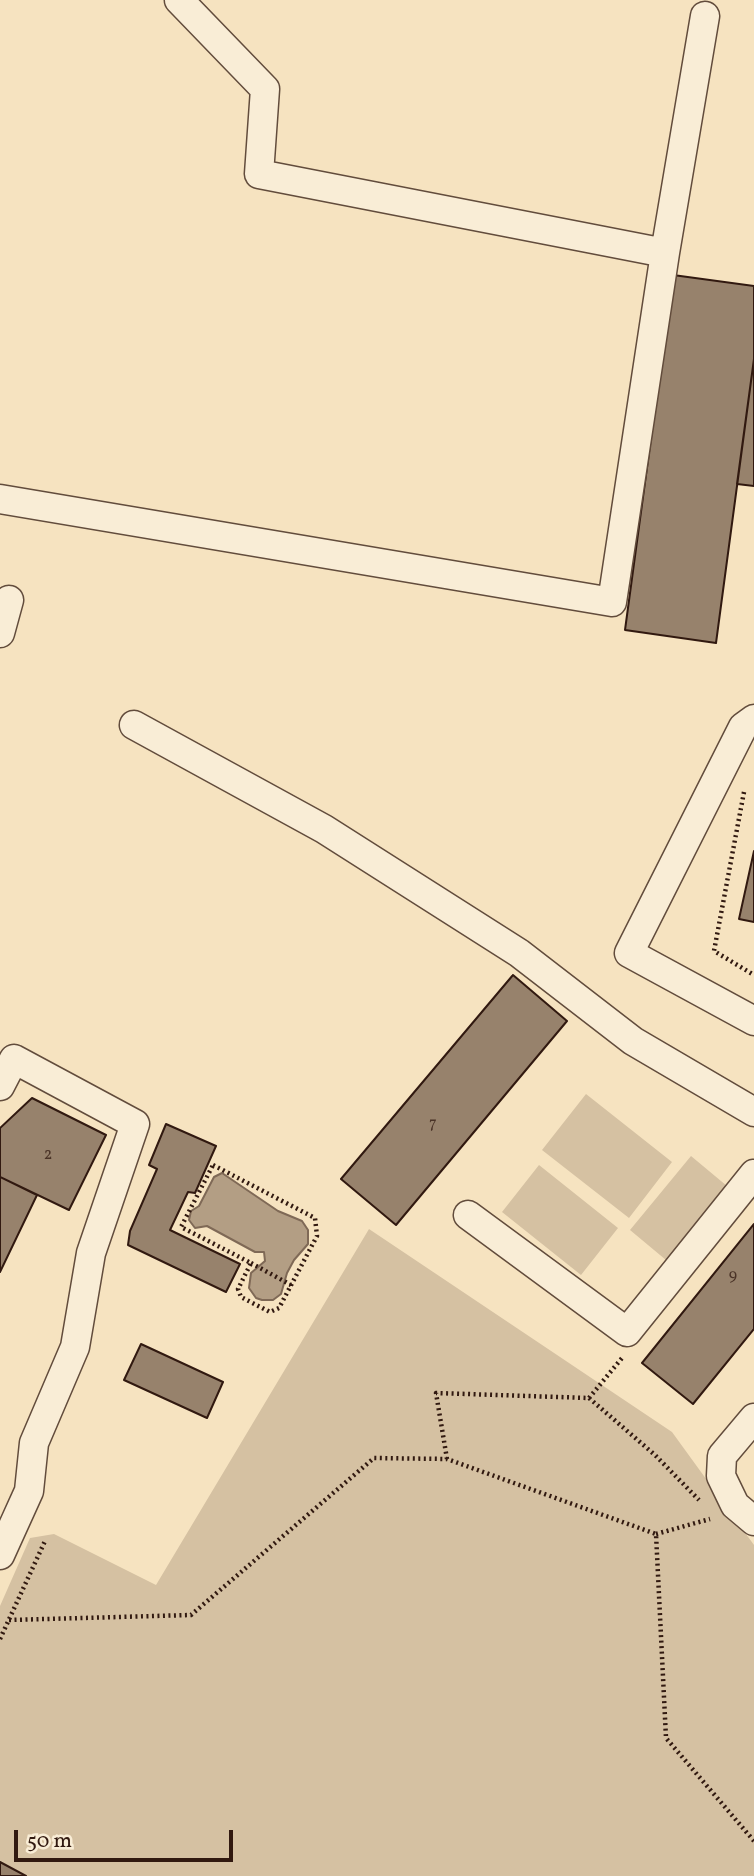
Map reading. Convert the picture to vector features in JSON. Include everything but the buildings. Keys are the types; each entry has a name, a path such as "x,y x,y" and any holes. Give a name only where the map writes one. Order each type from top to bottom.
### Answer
{"street":[{"path":"179,0 265,89 259,174 665,253"},
{"path":"0,499 612,601 665,253 705,16"},
{"path":"0,633 9,600"},
{"path":"754,719 743,727 629,953 754,1021"},
{"path":"134,725 324,829 519,953 633,1041 754,1112"},
{"path":"0,1086 14,1059 135,1125 91,1253 75,1347 34,1443 29,1491 0,1555"},
{"path":"468,1215 627,1332 754,1174"},
{"path":"744,1513 721,1476 722,1456 754,1418"}],"path":[{"path":"747,780 713,951 754,975"},
{"path":"251,1263 238,1289 241,1297 270,1312 279,1308 292,1284 317,1236 315,1218 213,1165 181,1227 292,1284"},
{"path":"9,1620 191,1615 374,1458 447,1459 656,1534 716,1517 655,1455 589,1398 436,1392 447,1459"},
{"path":"656,1534 666,1738 754,1840"},
{"path":"0,1639 45,1541"}],"shaded area":[{"path":"586,1094 672,1162 629,1218 542,1150"},
{"path":"691,1156 727,1186 666,1260 630,1230"},
{"path":"539,1165 618,1228 581,1275 502,1212"},
{"path":"222,1173 278,1211 302,1221 308,1230 308,1244 294,1260 281,1294 273,1300 256,1298 249,1288 251,1273 265,1261 264,1252 255,1252 207,1226 195,1228 189,1220 191,1211 199,1206 214,1177"},
{"path":"369,1229 672,1432 754,1545 754,1876 0,1876 0,1606 30,1538 54,1534 156,1585"}]}
